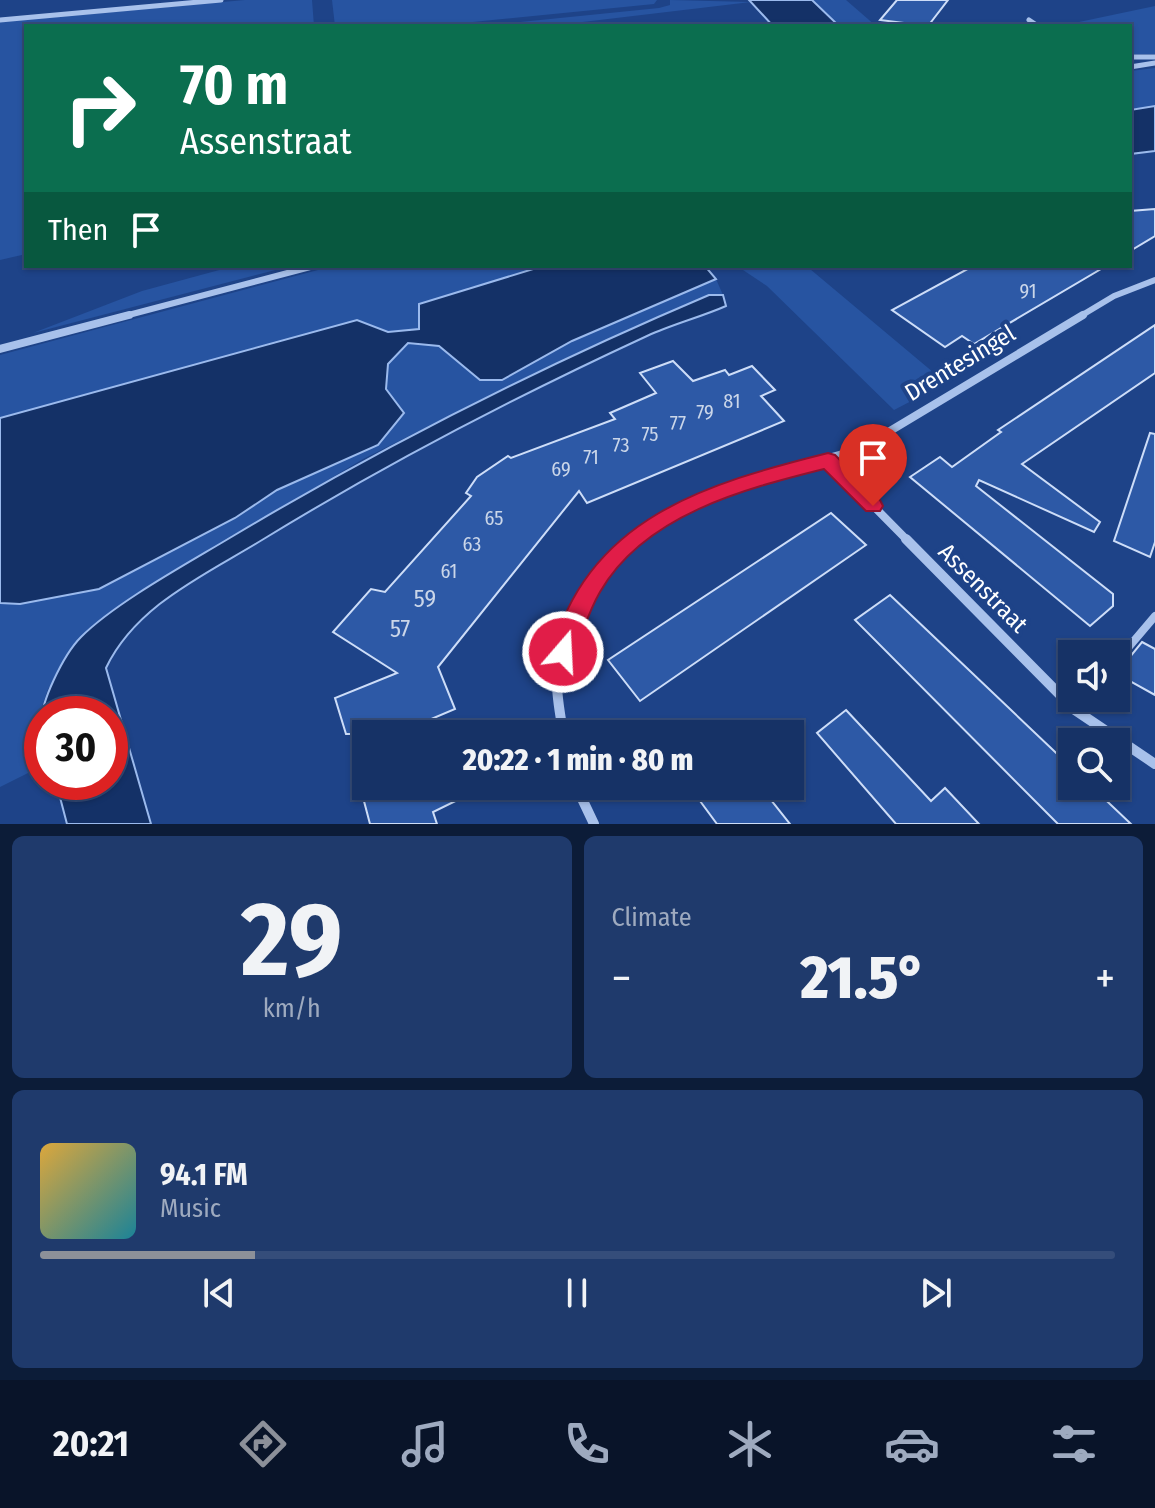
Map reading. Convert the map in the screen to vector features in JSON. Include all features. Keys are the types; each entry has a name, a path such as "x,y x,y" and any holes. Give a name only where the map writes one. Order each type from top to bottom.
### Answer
{"street":[{"path":"0,20 221,0"},
{"path":"1029,20 1035,24"},
{"path":"1132,57 1155,57"},
{"path":"1132,67 1155,63"},
{"path":"0,349 306,268"},
{"name":"Drentesingel","path":"562,720 557,678 570,627 594,582 633,539 683,508 756,479 860,449 1114,296 1155,280"},
{"name":"Assenstraat","path":"828,460 1058,693"},
{"name":"Assenstraat","path":"1078,712 1155,764"},
{"path":"583,800 594,824"}],"lane":[{"path":"1130,645 1155,616"}],"shaded area":[{"path":"245,0 312,0 314,24 24,24 24,254 0,260 0,22"},
{"path":"332,0 657,0 654,4 453,24 335,24"},
{"path":"670,0 751,2 566,24 502,24 659,8 670,5"},
{"path":"749,0 812,0 837,24 771,24"},
{"path":"812,0 846,0 874,24 837,24"},
{"path":"1155,6 1155,54 1132,54 1132,24 1070,24"},
{"path":"1155,68 1155,106 1132,110 1132,71"},
{"path":"1155,106 1155,151 1132,154 1132,110"},
{"path":"227,268 283,268 33,333 142,291"},
{"path":"326,268 537,268 496,283 469,287 420,329 388,332 357,320 0,418 0,355"},
{"path":"536,268 707,268 716,279 572,341 502,380 480,380 439,346 408,343 388,364 386,389 404,413 378,445 277,490 235,518 99,589 20,604 0,603 0,418 357,320 388,332 419,329 419,304"},
{"path":"740,268 812,268 946,383 894,410 767,286"},
{"path":"716,279 723,295 709,295 557,362 363,459 180,568 64,665 46,696 24,696 24,775 0,787 0,603 20,604 99,589 235,518 277,490 378,445 404,413 386,389 388,364 408,343 439,346 480,380 502,380 572,341"},
{"path":"709,295 723,295 726,306 657,332 500,407 404,458 196,579 135,626 106,668 114,696 47,696 67,655 81,637 113,610 154,583 349,469 467,407 647,322"},
{"path":"128,744 151,824 67,824 61,800 128,800"}],"building":[{"path":"897,0 948,0 930,24 880,20"},
{"path":"1155,209 1155,236 1132,250 1132,211"},
{"path":"969,268 1103,268 974,344 962,336 945,347 892,310"},
{"path":"1155,325 1155,373 1022,464 1100,522 1094,532 979,480 976,486 1113,594 1113,606 1090,626 910,477 940,457 952,467 1001,432 998,430"},
{"path":"673,361 693,381 725,370 729,375 752,366 775,390 761,396 784,421 587,503 579,491 438,667 455,709 429,720 352,720 352,734 346,734 335,698 397,673 333,632 371,589 385,592 471,496 466,493 477,477 508,456 511,458 615,419 610,413 656,393 640,373"},
{"path":"1150,433 1155,434 1155,542 1150,557 1114,541"},
{"path":"831,513 866,545 640,701 608,660"},
{"path":"890,595 1058,755 1058,800 1106,800 1131,824 1058,824 855,620"},
{"path":"1142,642 1155,649 1155,695 1130,681 1130,657"},
{"path":"846,710 931,801 945,788 979,824 896,824 817,733"},
{"path":"364,800 457,800 433,812 437,824 370,824"},
{"path":"699,800 771,800 790,824 717,824"}],"route":[{"path":"563,652 570,627 594,582 633,539 683,508 756,479 828,460 873,506"}]}
